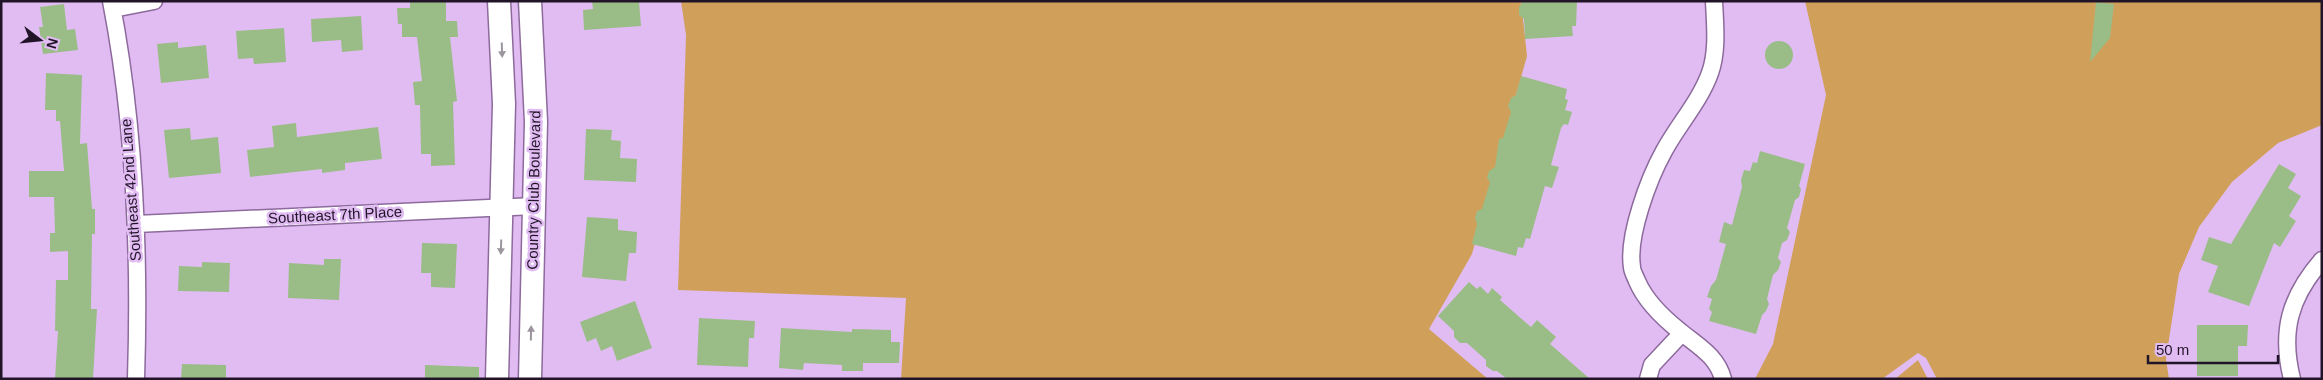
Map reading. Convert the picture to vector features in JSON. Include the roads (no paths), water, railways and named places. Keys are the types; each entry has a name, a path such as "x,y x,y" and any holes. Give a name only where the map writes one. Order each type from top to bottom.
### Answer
{"main road":[{"path":"497,379 504,104 499,1"},
{"name":"Country Club Boulevard","path":"530,1 536,85 530,379"}],"street":[{"path":"112,5 154,1"},
{"path":"1714,1 1715,41 1711,70 1705,86 1663,152 1633,232 1632,267 1641,290 1654,307 1682,333 1710,355 1719,365 1723,379"},
{"name":"Southeast 42nd Lane","path":"112,5 122,77 136,224 138,320 136,379"},
{"name":"Southeast 7th Place","path":"136,224 534,206"},
{"path":"2292,379 2287,359 2287,329 2293,304 2305,280 2322,260"},
{"path":"1648,379 1652,365 1682,333"}]}
